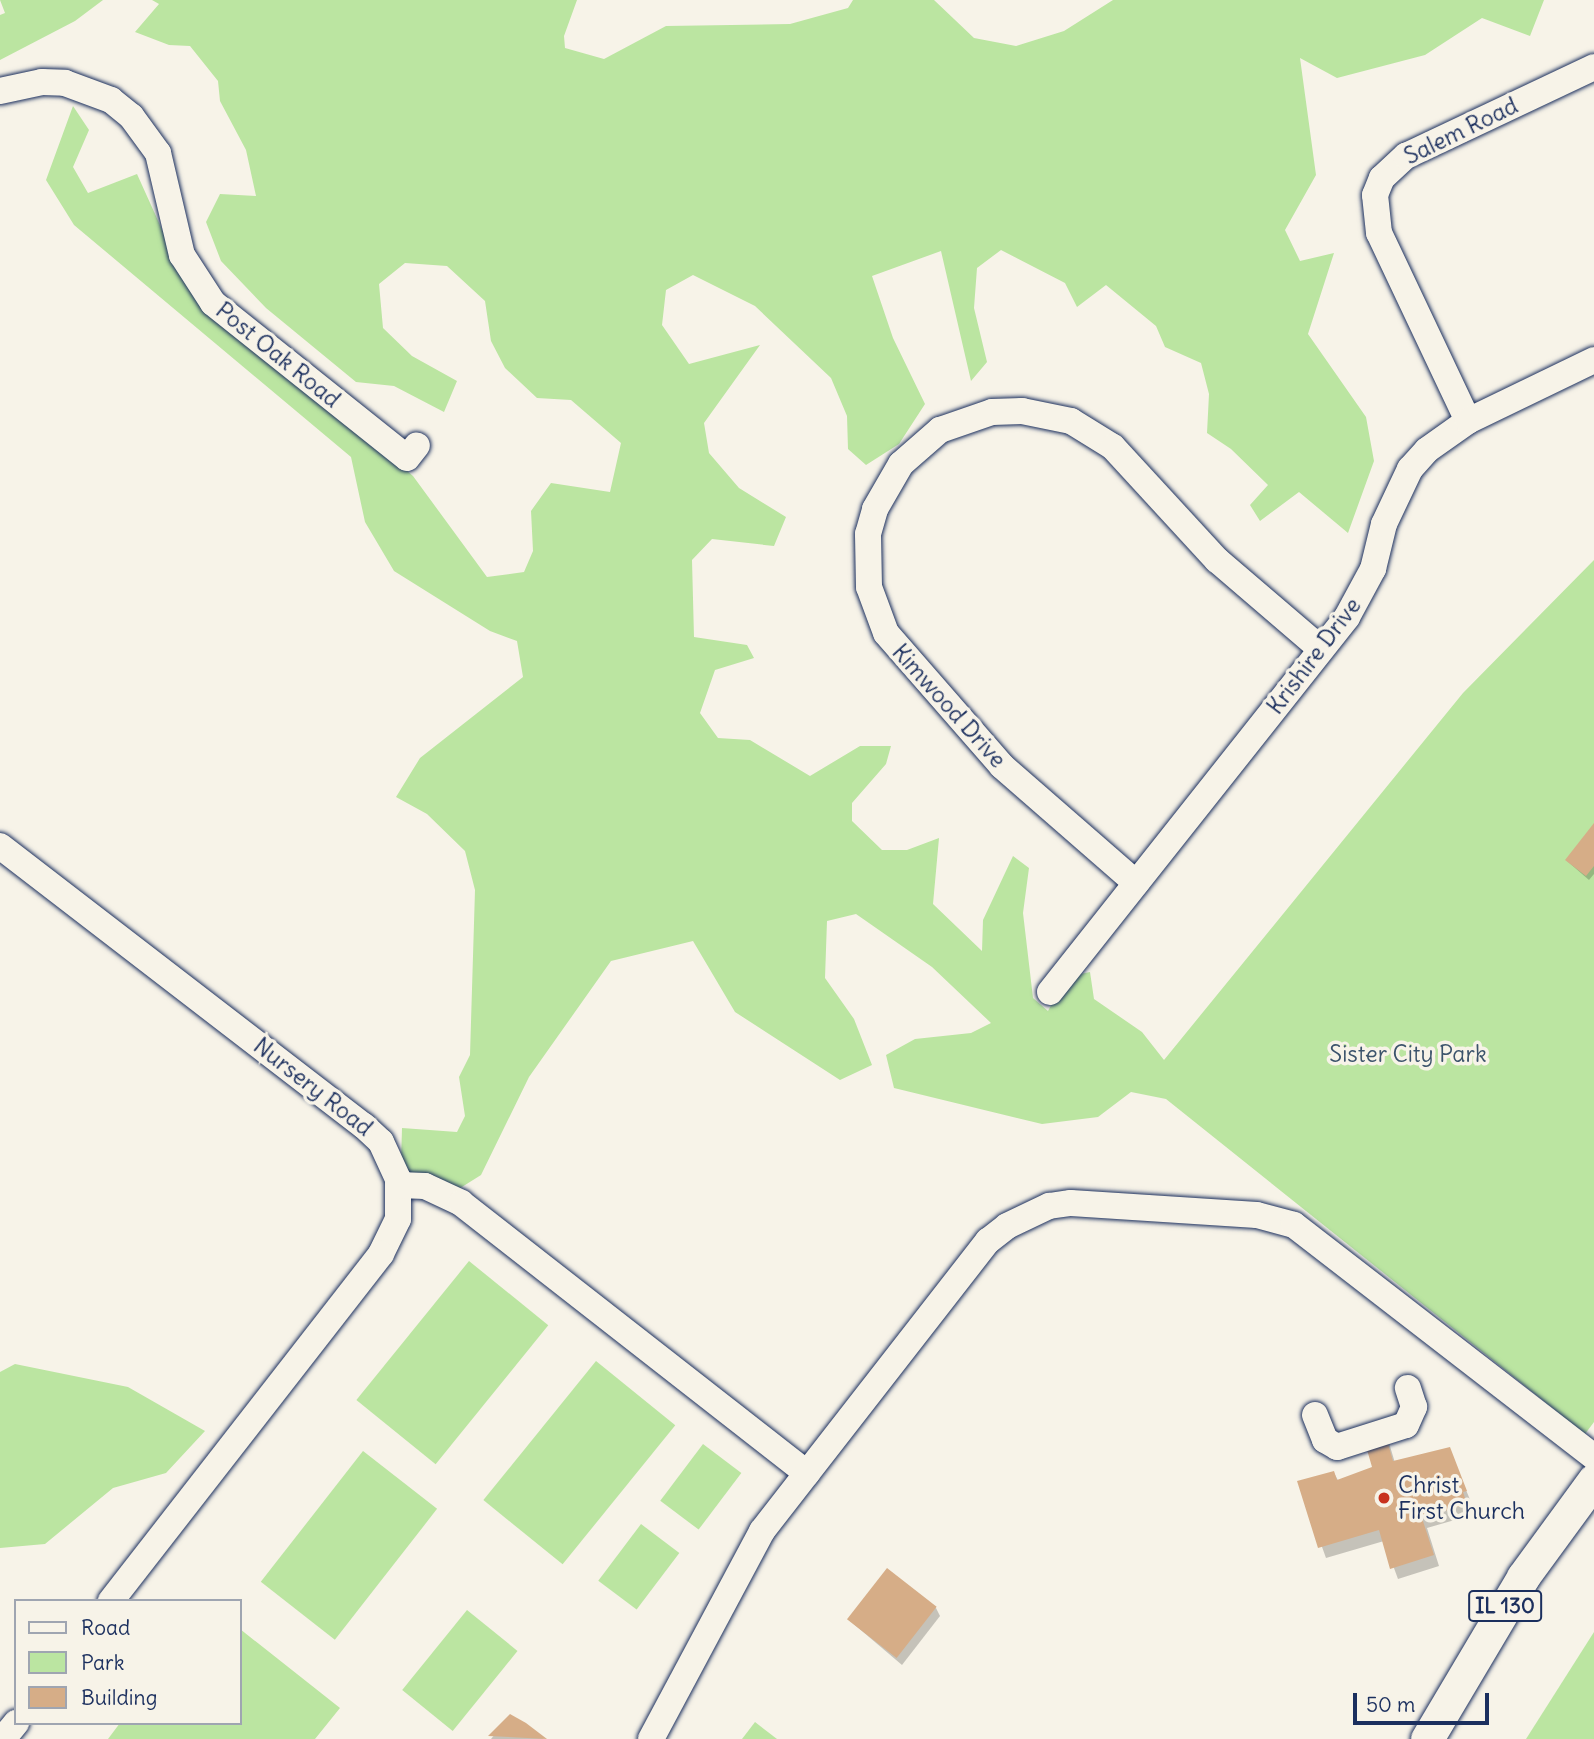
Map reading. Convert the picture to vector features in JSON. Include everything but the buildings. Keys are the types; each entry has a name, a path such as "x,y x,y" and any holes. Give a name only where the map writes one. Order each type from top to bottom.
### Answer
{"main road":[{"name":"IL 130","path":"1427,1739 1523,1577 1594,1480"}],"street":[{"name":"Salem Road","path":"1468,421 1379,233 1375,195 1382,178 1406,156 1594,67"},
{"name":"Post Oak Road","path":"0,91 31,83 65,83 111,100 131,116 158,153 182,255 213,303 407,458 417,444"},
{"name":"Krishire Drive","path":"1050,992 1362,595 1395,495 1410,470 1427,450 1468,421 1594,360"},
{"name":"Kimwood Drive","path":"1136,883 1002,766 886,633 869,587 867,547 875,509 901,464 940,430 992,412 1022,411 1071,421 1113,447 1217,560 1321,649"},
{"name":"Nursery Road","path":"0,846 364,1126 392,1161 399,1185 398,1219 381,1254 113,1599"},
{"path":"399,1185 425,1186 461,1203 807,1473"},
{"path":"651,1739 747,1555 807,1473 988,1241 1028,1214 1071,1203 1257,1215 1294,1225 1594,1457"},
{"path":"1315,1415 1325,1440 1337,1447 1406,1425 1414,1407 1408,1388"},
{"path":"3,1739 14,1725"}],"green space":[{"path":"0,0 103,0 75,21 0,60 0,15 5,13"},
{"name":"Sister City Park","path":"152,0 577,0 564,36 565,48 604,59 666,26 790,24 848,8 853,0 934,0 974,38 1016,46 1064,31 1113,0 1544,0 1530,36 1482,18 1425,55 1337,78 1300,58 1316,175 1285,230 1300,261 1334,253 1308,334 1366,417 1374,461 1348,533 1299,492 1260,521 1250,505 1268,485 1231,449 1207,433 1209,394 1201,363 1165,347 1156,326 1106,285 1077,307 1065,283 1001,250 977,268 974,308 987,362 971,381 941,251 872,276 893,338 925,404 899,444 866,465 848,449 847,416 831,378 755,306 693,275 666,290 662,325 689,364 760,345 704,423 709,453 739,488 786,517 774,546 712,539 692,560 694,637 747,645 754,658 715,670 700,713 718,738 750,740 810,776 860,746 891,746 886,764 852,803 852,821 882,850 907,850 939,838 933,904 982,951 983,920 1013,856 1029,868 1023,913 1033,998 1048,1011 1066,977 1090,972 1094,999 1142,1032 1164,1060 1463,693 1594,560 1594,1422 1585,1434 1166,1099 1131,1092 1098,1117 1042,1124 894,1088 886,1055 915,1039 971,1033 991,1023 932,967 856,914 827,921 825,978 854,1019 872,1065 840,1080 735,1012 693,941 611,961 529,1077 481,1175 438,1202 409,1190 401,1162 402,1128 457,1132 465,1116 459,1077 470,1055 475,890 465,851 427,814 396,797 420,758 523,677 517,641 490,631 394,571 365,522 351,457 74,225 46,180 73,106 89,130 73,167 88,193 137,174 183,276 413,476 487,577 524,572 533,551 531,511 551,483 610,492 621,443 571,400 537,398 505,368 491,341 485,301 447,266 405,263 379,284 383,328 412,356 457,381 444,412 394,386 356,382 266,308 221,261 206,222 220,194 256,196 246,150 220,101 218,81 190,46 169,45 135,32 159,4"},
{"path":"469,1261 548,1325 436,1464 356,1400"},
{"path":"596,1361 675,1425 563,1564 483,1500"},
{"path":"15,1364 128,1387 205,1431 166,1473 113,1488 45,1544 0,1548 0,1372"},
{"path":"703,1444 741,1473 699,1530 660,1501"},
{"path":"363,1451 437,1509 335,1640 261,1582"},
{"path":"641,1524 679,1553 637,1610 598,1581"},
{"path":"467,1610 518,1651 453,1731 402,1690"},
{"path":"242,1631 340,1708 315,1739 108,1739 118,1725 242,1725"},
{"path":"1594,1632 1594,1739 1526,1739"},
{"path":"755,1722 777,1739 742,1739"}],"place":[{"name":"Christ First Church","path":"1384,1498"}]}
